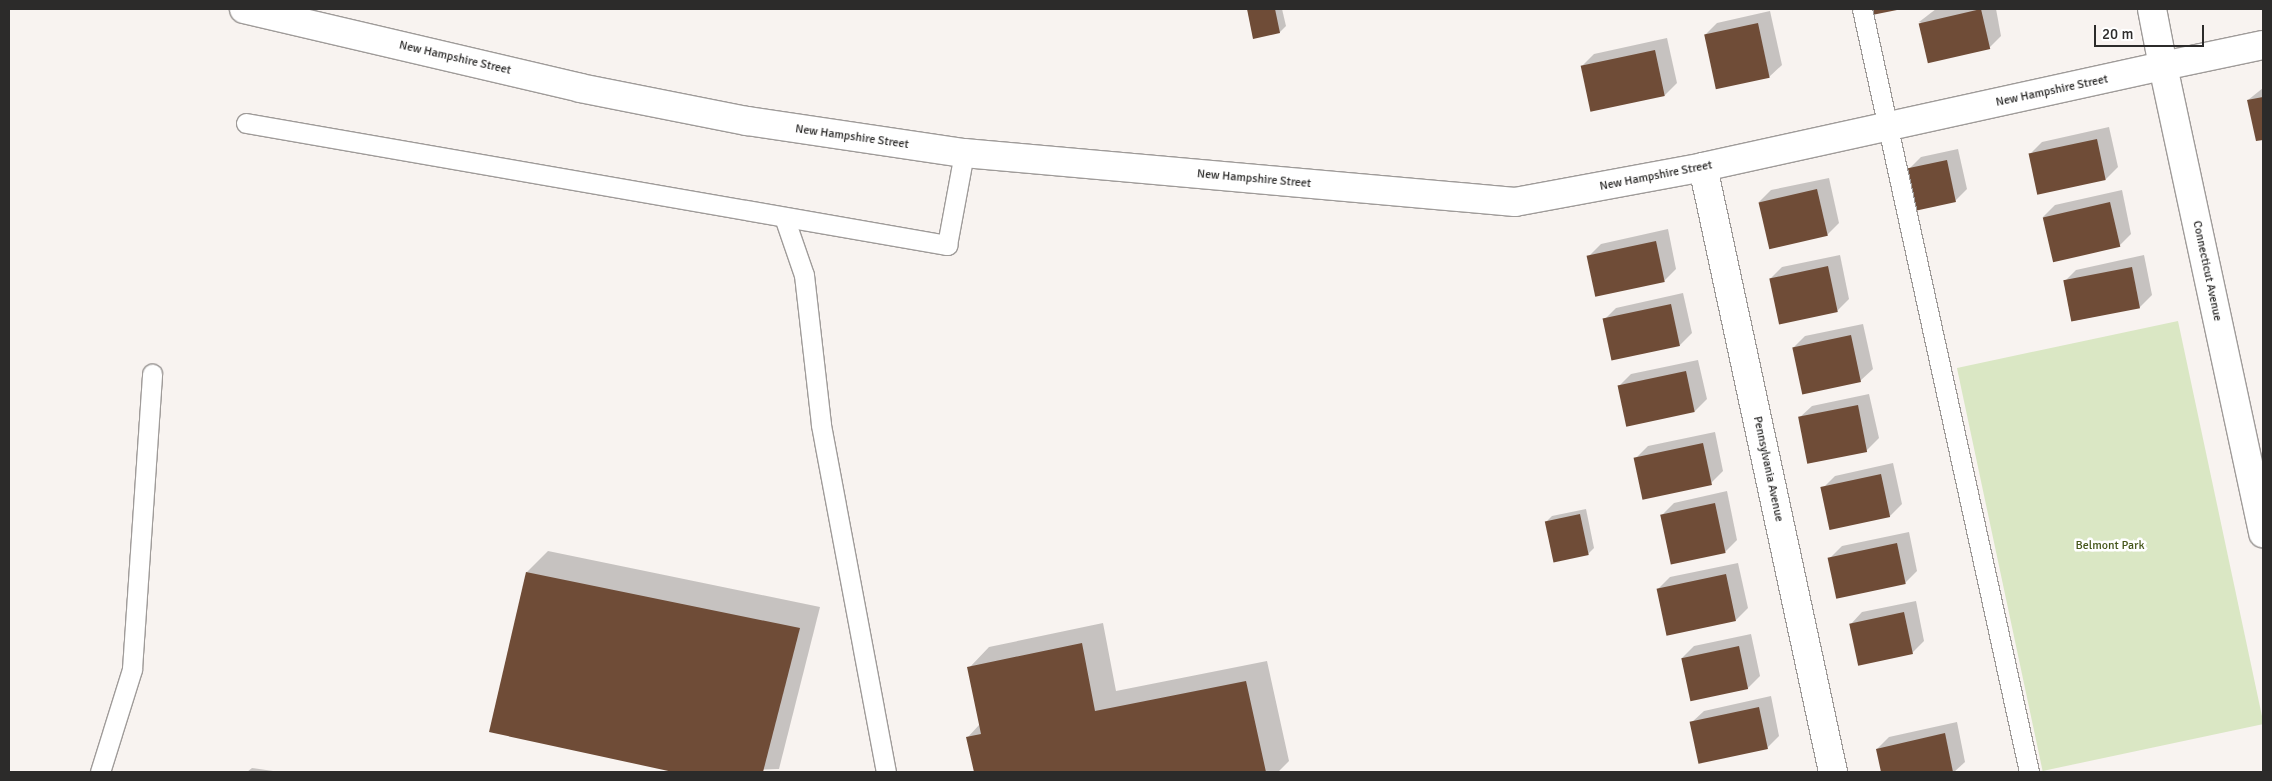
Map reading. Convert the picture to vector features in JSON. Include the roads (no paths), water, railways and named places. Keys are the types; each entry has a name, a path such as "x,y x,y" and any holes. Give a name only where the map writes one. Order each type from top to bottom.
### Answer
{"street":[{"name":"New Hampshire Street","path":"244,9 719,116 964,153 1515,202 1703,167 2263,45"},
{"name":"Connecticut Avenue","path":"2152,9 2260,497 2263,533"},
{"name":"Pennsylvania Avenue","path":"1703,167 1833,772"}],"lane":[{"path":"1862,9 2029,772"},
{"path":"246,124 947,245 964,153"},
{"path":"784,217 804,275 821,425 886,772"},
{"path":"100,772 132,669 152,374"}],"park label":[{"name":"Belmont Park","path":"2110,546"}]}
